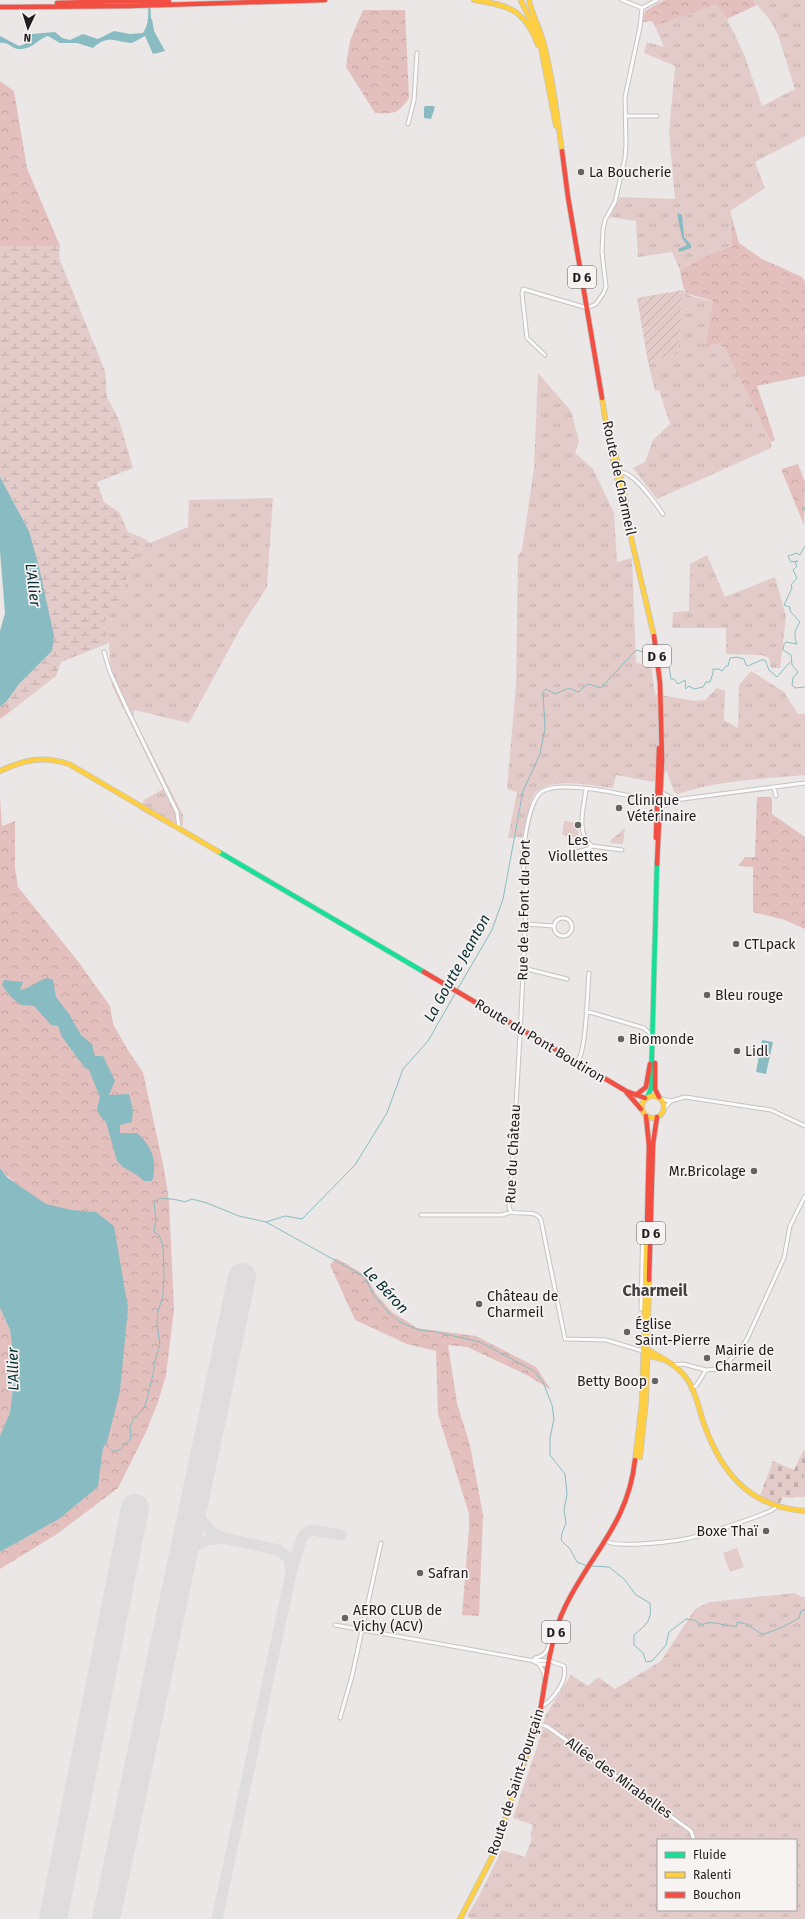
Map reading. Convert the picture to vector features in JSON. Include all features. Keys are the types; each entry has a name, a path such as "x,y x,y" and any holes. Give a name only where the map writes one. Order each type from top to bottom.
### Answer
{"main road":[{"path":"14,7 97,6 116,1 236,0"},
{"path":"0,8 106,3 325,0"},
{"path":"474,0 504,5 523,17 533,32 544,61"},
{"path":"520,0 529,0"},
{"name":"Route de Charmeil","path":"520,0 540,37 561,151 603,403 655,639 660,683 661,710 659,792"},
{"name":"Route de Charmeil","path":"529,0 532,14 537,22 544,44 557,112 561,151"},
{"name":"Route du Pont Boutiron","path":"0,771 34,758 59,760 78,769 577,1063 626,1091 646,1097"},
{"name":"D 6","path":"659,792 657,802 654,998 655,1089 660,1098"},
{"name":"D 6","path":"657,864 661,807 659,792"},
{"name":"D 6","path":"646,1097 651,1088 654,998"},
{"path":"636,1095 645,1092 648,1087 652,1045"},
{"name":"Route du Pont Boutiron","path":"626,1091 641,1109"},
{"path":"653,1095 660,1098 664,1105 663,1110 658,1117 652,1118 646,1116 641,1109 642,1103 646,1097 653,1095"},
{"name":"Route de Saint-Pourçain","path":"646,1116 648,1123 649,1145 649,1219"},
{"name":"Route de Saint-Pourçain","path":"460,1919 494,1851 538,1723 558,1625 570,1595 623,1516 636,1480 644,1428 647,1361 644,1319 646,1259 653,1144 655,1123 658,1117"},
{"name":"Route de Saint-Pourçain","path":"611,1533 626,1502 634,1474 646,1352 646,1259"},
{"path":"646,1352 674,1365"},
{"path":"646,1352 667,1359 682,1373 691,1388 711,1439 739,1484 757,1500 775,1508 791,1511 805,1510"},
{"path":"647,1361 656,1357"}],"street":[{"path":"622,0 642,8 658,0"},
{"path":"546,355 534,346 527,338 522,294 523,289 587,308 596,304 606,287 602,252 603,230 605,220 616,202 626,153 625,98 640,27 642,8"},
{"path":"408,124 414,100 417,53"},
{"path":"626,116 657,116"},
{"path":"618,472 627,473 639,483 663,514"},
{"path":"104,652 110,672 177,812 179,828"},
{"path":"657,802 661,807 670,804 675,800 805,783"},
{"name":"Rue de la Font du Port","path":"521,1029 526,887 523,854 525,836 535,799 542,791 564,787 604,791 657,802"},
{"path":"774,787 776,796"},
{"path":"586,789 581,827 583,837 592,846 622,850"},
{"path":"659,792 675,800"},
{"path":"573,853 588,849 592,846"},
{"path":"565,917 572,922 573,926 572,931 566,936 557,934 554,926 556,920 565,917"},
{"path":"525,924 554,926"},
{"path":"523,968 567,978"},
{"path":"577,1063 580,1058 583,1042 589,973"},
{"path":"586,1011 644,1028 652,1036"},
{"path":"644,1028 652,1023"},
{"name":"Rue du Château","path":"521,1029 509,1207 511,1212 532,1213 541,1220 565,1338 606,1340 646,1352"},
{"path":"660,1098 671,1101 685,1097 772,1110 805,1126"},
{"path":"663,1110 671,1101"},
{"path":"674,1365 683,1364 706,1370 717,1369 736,1354 748,1336 784,1258 790,1226 805,1196"},
{"path":"421,1215 502,1215 511,1212"},
{"name":"Route de Saint-Pourçain","path":"641,1309 646,1259 643,1223 649,1219"},
{"path":"646,1352 646,1386"},
{"path":"691,1388 696,1386 706,1370"},
{"path":"606,1541 618,1545 686,1539 775,1508"},
{"path":"340,1718 352,1676 381,1543"},
{"path":"335,1625 564,1666 566,1672 563,1680 548,1703 541,1707"},
{"path":"530,1660 543,1656 547,1651 552,1632 558,1625"},
{"path":"530,1660 539,1664 550,1663"},
{"path":"539,1664 544,1673 545,1684"},
{"name":"Allée des Mirabelles","path":"538,1723 548,1727 691,1831 694,1839"}],"green space":[{"path":"664,0 753,0 757,5 727,19 716,5 655,26 652,21 643,22 645,11"},
{"path":"753,0 805,0 805,136 755,162 765,188 730,211 732,246 708,255 680,270 672,252 638,257 636,221 610,217 620,197 675,199 669,132 675,66 644,53 647,42 664,47 655,26 716,5 727,19 744,54 762,106 795,89 778,35 770,20"},
{"path":"363,10 405,10 409,98 402,107 395,112 375,113 346,67 350,41"},
{"path":"0,81 14,91 27,168 60,246 0,246"},
{"path":"730,211 739,243 762,259 802,277 805,282 805,376 757,386 775,440 771,442 722,343 705,347 713,301 688,294 683,287 680,270 708,255 732,246"},
{"path":"0,246 60,246 59,258 105,371 107,397 119,420 133,468 97,482 104,502 119,512 128,532 143,538 118,602 103,624 109,643 61,662 56,676 11,711 7,701 19,684 52,651 29,531 0,477"},
{"path":"683,290 690,296 713,301 705,347 722,343 771,442 771,448 657,499 633,468 645,462 653,440 670,424 659,390 655,391 648,362 678,354"},
{"path":"683,290 678,354 648,362 637,298"},
{"path":"538,373 571,411 579,441 575,453 593,469 614,513 617,562 632,558 636,663 651,666 655,694 695,701 705,700 717,688 725,691 724,720 738,728 739,685 751,671 784,692 798,714 805,714 805,775 725,783 693,789 678,794 674,792 667,771 653,782 616,775 613,788 572,783 551,785 542,788 533,796 522,837 508,838 517,792 507,789 516,684 518,556 522,550 534,468"},
{"path":"798,464 805,482 804,525 781,469"},
{"path":"273,498 267,587 240,629 189,723 134,710 134,718 183,815 183,825 172,828 140,810 144,800 163,789 112,686 109,643 103,624 118,602 143,538 150,543 188,527 189,500"},
{"path":"707,555 725,597 775,577 786,617 780,668 771,668 769,658 762,655 726,654 726,628 672,628 673,612 689,611 690,564"},
{"path":"7,701 11,711 0,719 0,707"},
{"path":"757,797 772,797 772,814 805,837 805,929 785,920 753,912 753,867 738,866 745,857 755,857"},
{"path":"0,798 2,826 15,821 15,868 18,887 77,960 110,1006 113,1024 129,1052 143,1072 164,1169 169,1201 174,1310 166,1375 158,1402 146,1432 118,1488 57,1534 0,1569 0,1552 59,1519 98,1487 103,1448 107,1442 96,1212 65,1210 47,1205 35,1198 9,1178 0,1168"},
{"path":"564,821 579,823 578,832 580,838 562,835"},
{"path":"625,828 623,844 611,843 610,841"},
{"path":"336,1258 365,1275 376,1294 392,1312 417,1328 476,1336 536,1367 551,1390 527,1375 467,1347 448,1345 457,1403 470,1445 483,1515 479,1616 462,1615 469,1514 438,1414 436,1351 407,1344 355,1320 330,1265"},
{"path":"0,1308 10,1330 15,1372 10,1412 0,1436"},
{"path":"803,1451 805,1451 805,1474 794,1498 783,1497 780,1503 777,1504 760,1496 773,1461 794,1470"},
{"path":"805,1475 805,1497 794,1497"},
{"path":"737,1548 744,1567 730,1572 723,1553"},
{"path":"795,1593 801,1597 805,1597 805,1919 471,1919 467,1916 479,1896 502,1850 525,1857 532,1838 530,1836 533,1825 513,1818 543,1729 545,1716 571,1675 588,1686 598,1677 615,1689 661,1661 695,1609 710,1602"}],"water":[{"path":"148,0 150,0 151,19 154,31 165,51 153,54 145,36 132,43 107,40 93,48 77,43 60,43 48,36 23,49 18,49 5,43 0,43 0,36 19,46 30,42 32,34 55,32 62,38 70,40 83,34 98,39 114,31 130,34 143,33 148,21"},
{"path":"425,106 435,107 431,119 424,118"},
{"path":"677,213 682,215 684,237 691,245 691,248 679,252 678,249 687,245 682,238"},
{"name":"L'Allier","path":"0,477 29,531 39,567 54,636 52,651 19,684 7,701 0,707 0,631 5,613 0,551"},
{"path":"47,978 53,980 56,997 69,1014 81,1035 92,1044 95,1056 103,1056 115,1081 109,1095 129,1094 133,1110 132,1122 120,1125 120,1133 137,1133 147,1143 154,1161 154,1174 152,1181 144,1181 123,1167 117,1161 106,1122 100,1116 97,1109 100,1097 89,1070 85,1068 62,1037 58,1026 51,1025 34,1006 21,1005 11,997 2,985 4,980 23,982 20,990"},
{"path":"762,1040 773,1042 766,1074 756,1072"},
{"path":"0,1168 8,1178 46,1204 72,1210 96,1212 114,1226 128,1308 120,1391 107,1442 103,1448 98,1487 59,1519 0,1552 0,1436 10,1412 15,1372 10,1330 0,1308"}],"waterway":[{"path":"804,507 805,511"},
{"path":"805,546 800,555 797,553 788,556 791,562 798,561 795,563 797,566 793,570 797,578 791,585 792,588 784,605 790,607 790,611 800,622 795,632 797,644 786,642 783,650 791,655 792,665 798,672 793,678 792,685 795,688 805,687"},
{"name":"La Goutte Jeanton","path":"457,990 492,930 503,899 523,791 540,754 545,728 543,692 546,689 555,694 569,688 578,692 588,684 601,688 636,650 647,653 649,659 652,659"},
{"name":"La Goutte Jeanton","path":"666,660 668,660 671,679 674,679 678,684 685,680 686,689 689,686 694,689 703,687 706,682 710,682 713,669 719,669 722,671 726,666 728,666 730,658 737,657 744,659 746,665 748,666 761,660 765,660 769,670 777,677 790,662"},
{"name":"La Goutte Jeanton","path":"266,1222 285,1216 302,1219 355,1165 387,1113 403,1069 428,1041 456,992"},
{"name":"Le Béron","path":"105,1444 112,1451 115,1451 123,1447 131,1438 130,1427 133,1420 144,1408 154,1370 154,1363 160,1345 157,1324 158,1312 163,1295 163,1246 159,1235 154,1232 156,1220 154,1203 160,1198 185,1202 192,1199 207,1203 239,1216 266,1222 365,1277 373,1294 388,1312 400,1322 419,1330 436,1332 480,1342 534,1371 543,1382 552,1405 554,1419 550,1438 550,1455 565,1474 567,1494 564,1510 566,1523 561,1540 570,1549 577,1562 587,1566"},
{"name":"Le Béron","path":"591,1566 609,1567 624,1579 636,1595 650,1603 648,1622 634,1635 634,1645 643,1653 646,1662 652,1661 666,1645 669,1632 686,1619 694,1620 701,1625 705,1623 714,1623 737,1626 737,1622 746,1624 762,1634 795,1621 799,1618 801,1611 805,1610"}],"taxiway":[{"path":"196,1498 198,1511 203,1522 211,1531 223,1538"},
{"path":"217,1919 291,1573 301,1540 303,1536 311,1530 341,1535"},
{"path":"181,1568 192,1548 207,1540 223,1538 279,1550 289,1559 291,1573"}],"runway":[{"path":"106,1919 242,1277"},
{"path":"53,1919 135,1508"}],"traffic: fast":[{"path":"219,852 424,972"},
{"path":"648,1096 651,1088 657,862"}],"traffic: slow":[{"path":"474,0 497,4 514,11 527,24 538,45"},
{"path":"529,0 547,57 562,151"},
{"path":"521,1 539,37 556,126"},
{"path":"602,398 609,443 654,636"},
{"path":"611,434 626,502"},
{"path":"0,771 17,764 42,759 60,761 69,764 219,852"},
{"path":"653,1096 661,1099 664,1107 661,1115 653,1118 645,1115 642,1107 645,1099 653,1096"},
{"path":"635,1460 642,1402 647,1228"},
{"path":"640,1457 646,1401 649,1280"},
{"path":"645,1351 648,1350 669,1362 687,1379 695,1395 711,1442 729,1472 741,1485 754,1495 769,1503 805,1511"},
{"path":"647,1353 647,1355 665,1360"},
{"path":"460,1919 492,1857 534,1734"}],"traffic: jam":[{"path":"14,7 129,6 325,0"},
{"path":"57,3 125,1 169,2"},
{"path":"0,7 17,7"},
{"path":"562,151 568,197 602,398"},
{"path":"654,636 660,683 662,760 657,864"},
{"path":"656,838 659,748"},
{"path":"424,972 626,1091 645,1098"},
{"path":"655,1063 655,1089 659,1097"},
{"path":"636,1095 646,1087 650,1064"},
{"path":"627,1093 641,1109"},
{"path":"646,1116 649,1145 647,1228"},
{"path":"649,1280 653,1144 657,1117"},
{"path":"534,1734 538,1723 551,1649 560,1620 575,1588 617,1520 625,1502 631,1482 635,1460"}],"place":[{"name":"La Boucherie","path":"581,172"},
{"name":"Clinique Vétérinaire","path":"619,808"},
{"name":"Les Viollettes","path":"578,825"},
{"name":"CTLpack","path":"736,944"},
{"name":"Bleu rouge","path":"707,995"},
{"name":"Biomonde","path":"621,1039"},
{"name":"Lidl","path":"737,1051"},
{"name":"Mr.Bricolage","path":"754,1171"},
{"name":"Château de Charmeil","path":"479,1304"},
{"name":"Église Saint-Pierre","path":"627,1332"},
{"name":"Mairie de Charmeil","path":"707,1358"},
{"name":"Betty Boop","path":"655,1381"},
{"name":"Boxe Thaï","path":"766,1531"},
{"name":"Safran","path":"420,1573"},
{"name":"AERO CLUB de Vichy (ACV)","path":"345,1618"}],"district":[{"name":"Charmeil","path":"655,1290"}]}
